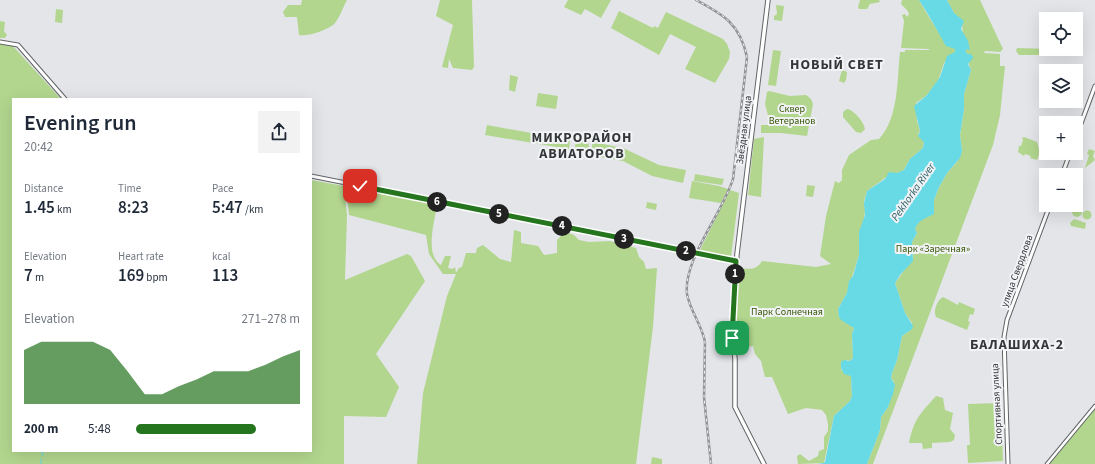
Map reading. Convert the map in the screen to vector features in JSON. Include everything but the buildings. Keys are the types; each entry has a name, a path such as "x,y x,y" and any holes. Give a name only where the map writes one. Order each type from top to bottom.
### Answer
{"main road":[{"name":"Звёздная улица","path":"764,464 734,404 735,359 732,328 736,261 768,0"},
{"path":"0,42 18,45 64,98"},
{"path":"1083,118 1095,86"},
{"path":"312,176 736,261"},
{"name":"улица Свердлова","path":"1003,344 1007,320 1047,212"},
{"name":"Спортивная улица","path":"1003,344 1008,464"}],"street":[{"path":"1047,464 1095,406"}],"green space":[{"path":"302,0 347,0 332,26 307,35 299,35 297,17 285,17 283,12 288,5 301,5"},
{"path":"440,0 472,0 474,67 472,70 453,68 449,59 448,68 442,67 453,25 436,16"},
{"path":"568,0 611,0 601,18 585,9 581,15 564,7"},
{"path":"860,0 879,0 880,2 870,4 867,9 859,9 858,7"},
{"name":"Парк Солнечная","path":"902,0 919,0 946,42 956,49 944,63 938,81 927,95 916,103 917,121 920,131 918,134 924,141 923,148 910,159 904,170 885,178 867,191 864,201 865,211 859,255 847,293 838,309 839,317 854,328 852,334 853,358 850,361 847,360 841,365 841,370 851,376 852,396 850,401 834,416 824,463 798,464 797,456 800,454 809,461 818,456 819,451 824,449 824,437 828,431 826,415 822,410 806,408 788,414 772,377 765,377 761,361 755,354 753,346 737,348 737,343 734,343 733,326 738,268 755,268 762,261 816,267 831,264 820,256 826,216 835,181 839,183 842,180 842,170 849,155 871,140 879,139 886,130 894,109 896,98 900,52 905,52 905,50 929,50 901,48 904,21 902,15 905,14 907,17 909,14 901,4"},
{"name":"Парк «Заречная»","path":"947,0 980,0 1003,49 1000,52 985,51 984,53 1000,54 1000,66 1005,66 1000,115 993,145 873,464 867,464 880,430 881,417 888,407 894,382 891,378 897,360 902,336 908,332 912,323 905,313 895,283 913,258 912,242 917,233 915,229 916,226 924,218 932,215 934,200 939,187 947,173 957,162 962,151 960,135 964,109 964,94 971,70 963,38 963,22 954,13"},
{"path":"776,5 784,6 782,21 774,20 774,16 777,14"},
{"path":"56,9 63,10 62,23 55,22"},
{"path":"619,11 653,28 654,26 658,28 666,12 723,39 730,52 729,59 715,83 685,69 696,47 670,34 659,55 611,28"},
{"path":"0,21 5,22 4,31 7,35 5,38 0,38"},
{"path":"0,44 12,45 60,98 12,98 12,452 312,452 312,180 344,186 347,215 345,280 407,254 411,256 425,281 376,354 399,387 386,417 344,416 344,464 0,464"},
{"path":"1017,48 1039,49 1039,55 1019,55 1016,51"},
{"path":"773,50 781,51 776,86 768,85"},
{"path":"842,70 847,72 844,83 839,81"},
{"path":"510,75 518,77 515,92 509,90"},
{"name":"Сквер Ветеранов","path":"769,91 790,96 806,95 811,99 813,104 807,136 781,133 761,133 761,125 769,125 770,123 765,104 767,92"},
{"path":"538,93 558,96 556,109 536,106"},
{"path":"847,109 856,114 863,123 865,129 861,133 856,132 843,117 843,112"},
{"path":"487,125 570,140 569,149 485,135"},
{"path":"764,137 761,197 748,195 754,139"},
{"path":"1024,137 1037,142 1039,155 1037,160 1030,158 1031,156 1025,154 1024,156 1018,152 1019,146 1021,146 1023,140 1022,138"},
{"path":"579,139 585,139 589,143 589,149 585,153 579,153 575,149 575,143"},
{"path":"593,142 623,148 659,165 686,170 683,183 652,176 623,161 590,155"},
{"path":"1089,149 1095,151 1093,156 1095,160 1085,168 1089,155 1087,154"},
{"path":"695,174 724,179 722,185 694,181"},
{"path":"692,181 728,189 721,203 689,198"},
{"path":"807,185 815,186 813,197 806,196"},
{"path":"346,186 437,205 432,237 433,254 441,265 445,256 451,256 448,268 453,269 455,267 456,273 459,268 462,267 466,253 476,253 477,248 483,245 500,259 511,262 514,230 521,232 521,243 538,246 544,255 557,253 557,240 561,236 569,233 574,235 579,240 589,242 610,241 636,248 639,257 644,262 646,269 657,268 653,327 636,464 417,464 423,393 447,296 456,274 443,274 429,254 426,235 349,215"},
{"path":"730,190 739,193 731,257 700,250"},
{"path":"647,202 657,204 656,210 646,208"},
{"path":"1087,210 1092,215 1087,220 1082,215"},
{"path":"1072,212 1082,212 1081,216 1079,217 1075,217"},
{"path":"1074,219 1086,223 1085,229 1071,226 1070,223"},
{"path":"943,297 958,305 959,302 975,309 973,315 970,314 968,321 970,322 967,330 936,317 936,306"},
{"path":"936,396 943,398 945,410 953,413 950,429 955,435 954,440 950,442 932,443 932,448 923,449 922,443 909,443 918,417"},
{"path":"1001,403 1003,461 968,463 967,445 970,445 968,404"},
{"path":"1095,407 1095,464 1049,464"},
{"path":"652,457 662,459 662,464 651,464"}],"water":[{"name":"Pekhorka River","path":"919,0 947,0 954,13 964,21 961,29 968,41 970,50 966,49 966,53 972,55 973,58 968,64 971,70 964,94 964,109 960,135 962,151 960,158 947,173 939,187 934,200 934,214 918,223 916,226 915,229 917,233 912,242 913,261 895,283 905,313 913,326 912,329 902,336 897,360 891,378 895,385 893,394 888,407 881,417 880,430 867,464 817,464 825,462 834,416 850,401 852,396 851,376 844,374 841,368 841,362 844,360 850,361 853,358 852,334 854,328 841,320 838,309 847,293 849,281 853,276 859,255 859,232 865,215 864,203 867,191 885,179 889,172 897,173 904,170 910,159 923,148 924,142 918,136 920,131 914,106 927,95 940,77 947,56 955,52 955,49 946,46"}],"waterway":[{"path":"41,452 43,453 42,456"},
{"path":"41,459 41,464"}],"railway":[{"path":"696,0 723,16 735,28 740,36 747,57 733,179 728,193 697,252 687,281 687,294 705,342 704,397 711,464"}],"district":[{"name":"НОВЫЙ СВЕТ","path":"837,65"},
{"name":"МИКРОРАЙОН АВИАТОРОВ","path":"582,146"},
{"name":"БАЛАШИХА-2","path":"1017,345"}],"route":[{"path":"360,186 736,261 732,338"}]}
